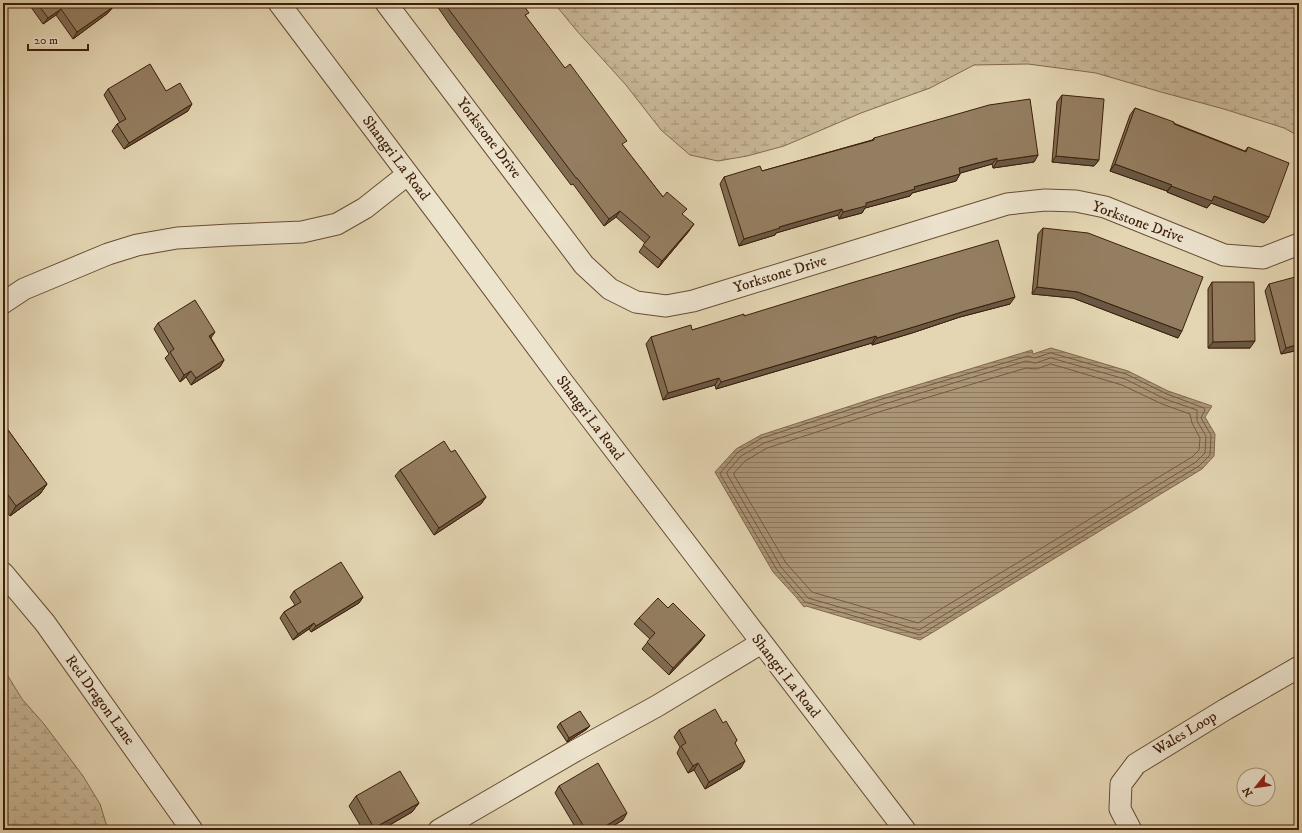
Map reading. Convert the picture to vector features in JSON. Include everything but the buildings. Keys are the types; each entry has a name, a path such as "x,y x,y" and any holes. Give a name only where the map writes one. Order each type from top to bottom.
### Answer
{"street":[{"name":"Shangri La Road","path":"279,3 566,386 905,830"},
{"name":"Yorkstone Drive","path":"386,3 584,265 610,289 636,302 666,306 693,301 1007,204 1045,200 1076,201 1105,207 1224,254 1263,258 1299,244"},
{"path":"3,303 24,289 108,254 138,245 177,238 302,232 337,224 365,208 408,174"},
{"name":"Red Dragon Lane","path":"3,573 45,623 192,830"},
{"path":"439,830 575,751 658,706 761,643"},
{"name":"Wales Loop","path":"1131,830 1120,809 1121,784 1136,764 1226,709 1299,667"}],"green space":[{"path":"554,3 1299,3 1299,136 1284,128 1224,109 1096,73 1028,64 974,65 930,88 861,113 784,146 747,156 718,161 690,155 661,130 626,85"},
{"path":"3,668 22,699 44,724 83,776 100,804 108,830 3,830"}],"water":[{"path":"1051,348 1128,371 1168,391 1212,406 1205,417 1215,434 1214,456 1202,469 920,640 806,606 804,607 773,572 715,472 736,449 761,435 878,397 1032,350 1033,354"}]}
